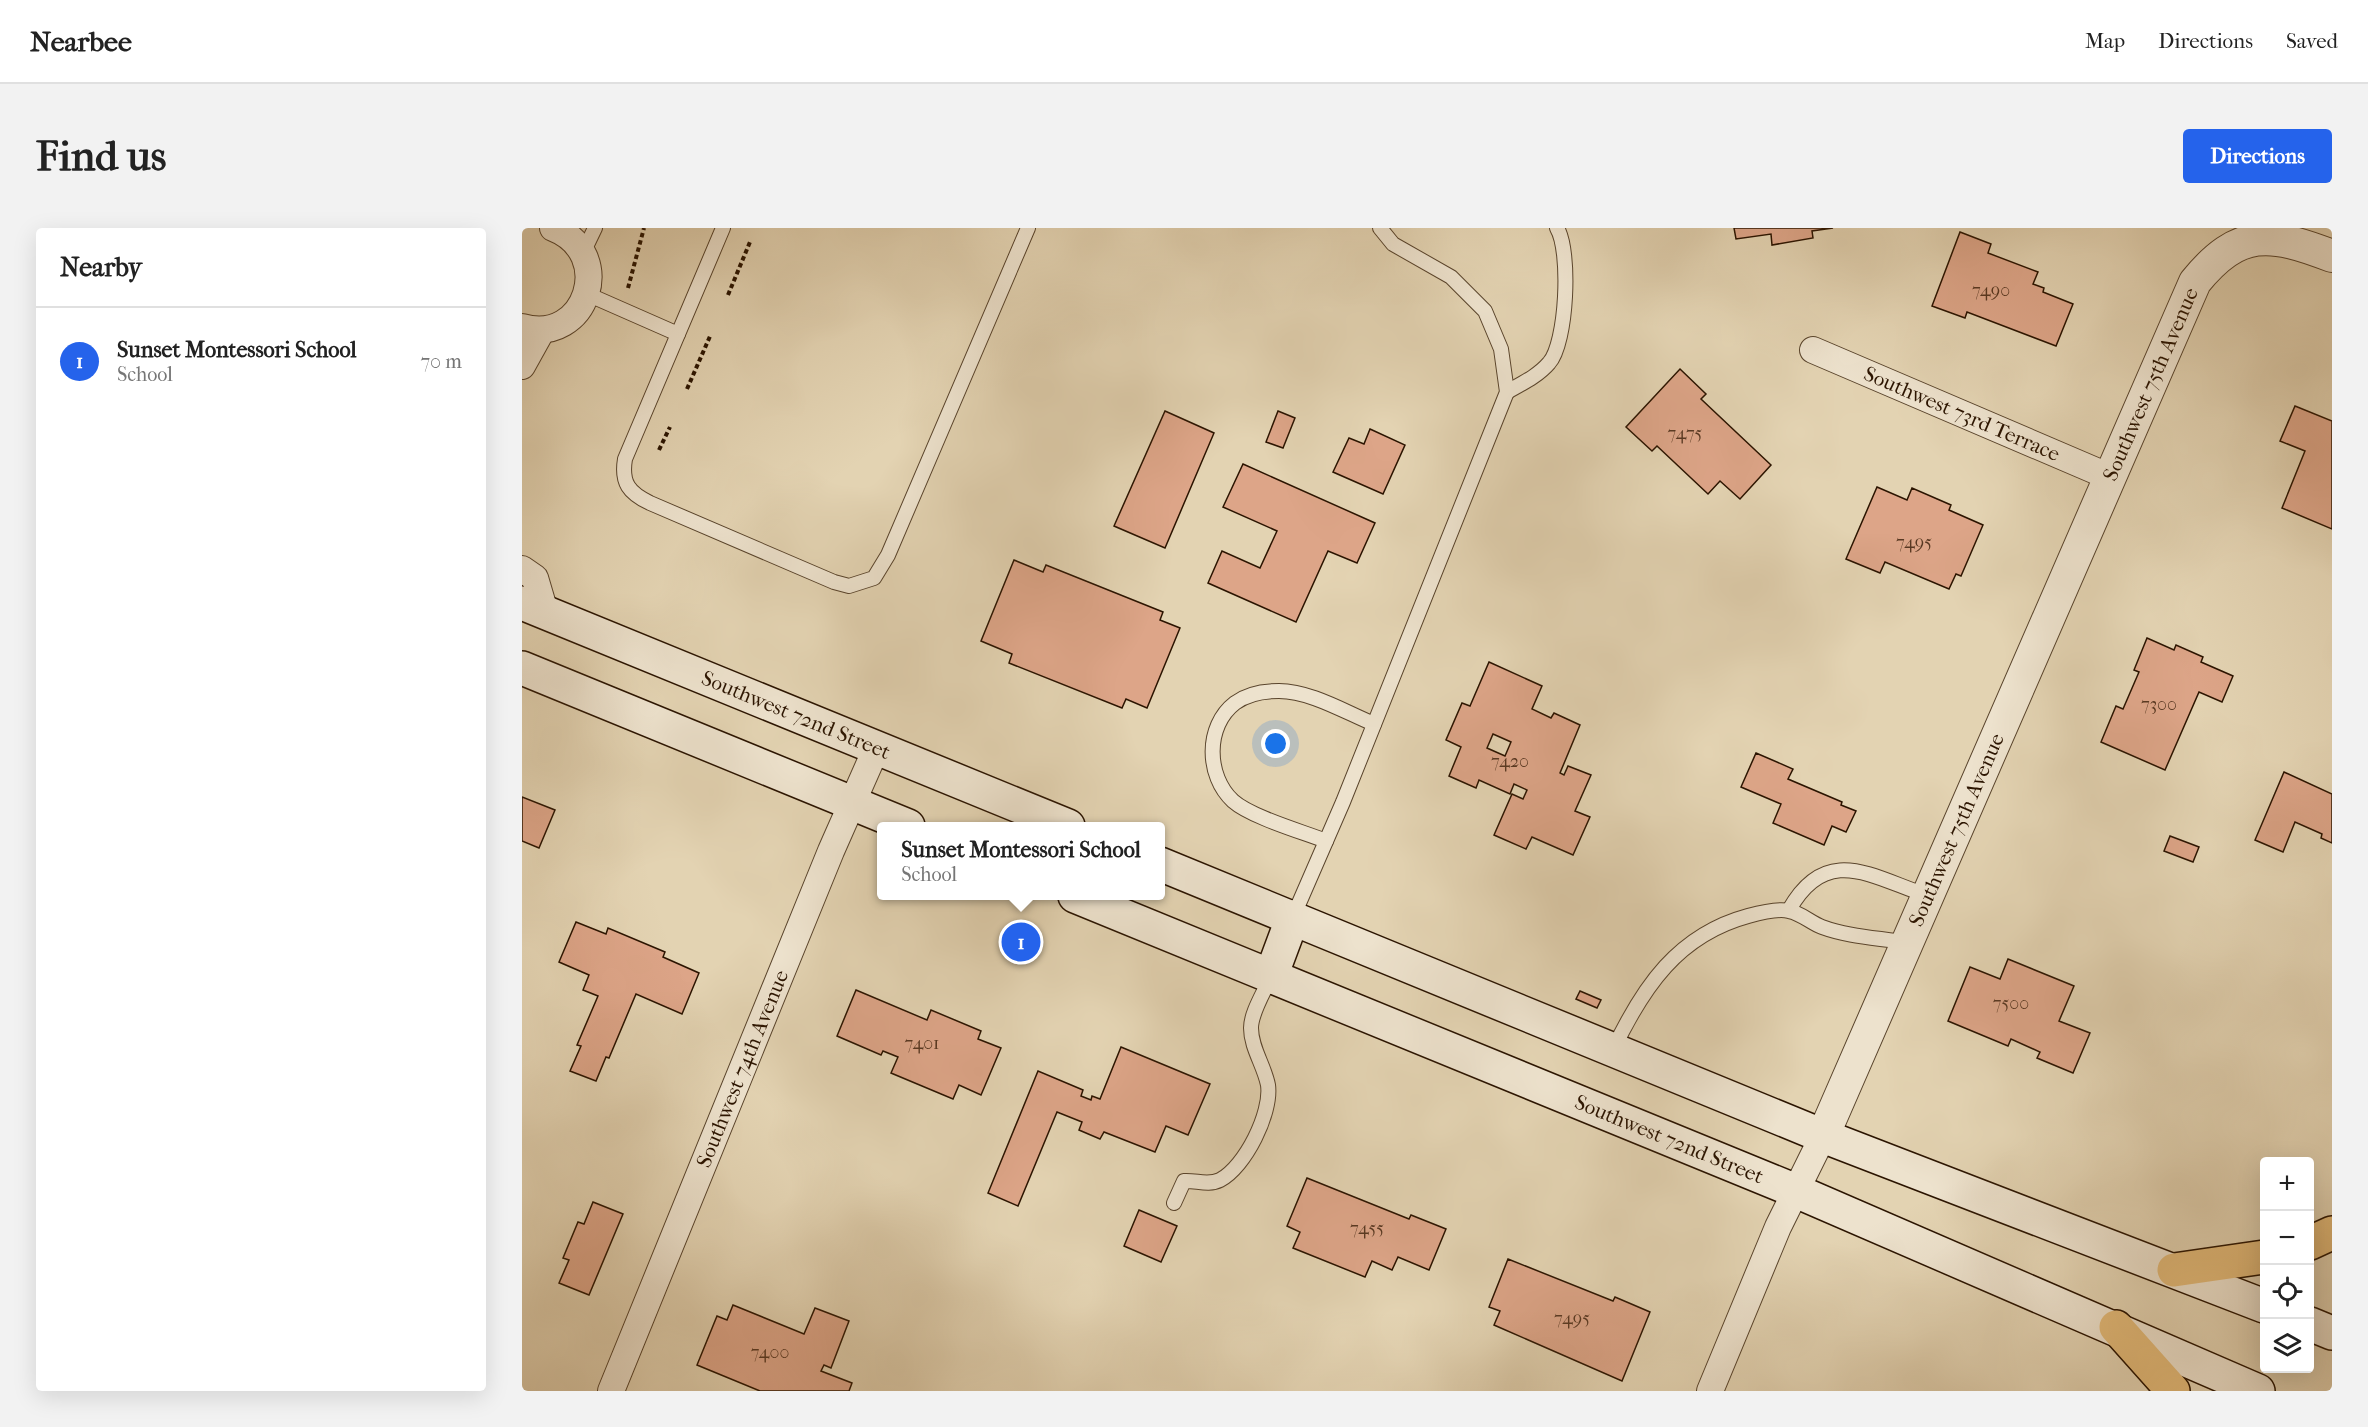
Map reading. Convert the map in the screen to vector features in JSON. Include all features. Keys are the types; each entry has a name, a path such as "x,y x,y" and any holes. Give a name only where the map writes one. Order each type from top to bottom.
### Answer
{"highway":[{"path":"2314,1241 2332,1233"},
{"path":"2174,1270 2260,1258"},
{"path":"2116,1327 2173,1391"}],"main road":[{"name":"Southwest 72nd Street","path":"534,608 1058,822"},
{"path":"522,668 898,822"},
{"path":"1165,866 1823,1136 2260,1304"},
{"name":"Southwest 72nd Street","path":"1085,900 1796,1191 2116,1327 2259,1391"},
{"path":"1271,976 1293,917"},
{"path":"2314,1326 2332,1333"}],"street":[{"path":"522,366 532,329 556,327 569,319 580,308 587,294 590,280 583,254 574,240 553,228"},
{"name":"Southwest 75th Avenue","path":"1710,1391 1778,1227 1823,1136 1909,943 2185,299 2204,269 2228,247 2254,236 2269,235 2283,238 2332,256"},
{"name":"Southwest 73rd Terrace","path":"1813,350 2110,477"},
{"path":"522,569 535,578 534,608"},
{"name":"Southwest 74th Avenue","path":"612,1391 876,749"}],"lane":[{"path":"583,254 595,228"},
{"path":"723,228 625,459 624,478 630,492 650,503 834,582 858,585 874,578 888,555 1026,229"},
{"path":"1293,917 1374,724 1506,392 1501,349 1485,311 1451,277 1394,244 1380,228"},
{"path":"1506,392 1550,363 1558,346 1565,267 1562,237 1557,228"},
{"path":"587,294 678,334"},
{"path":"1326,841 1263,817 1233,802 1218,781 1211,755 1215,732 1234,704 1252,694 1280,691 1309,697 1374,724"},
{"path":"1789,910 1798,894 1811,883 1826,873 1845,868 1863,871 1882,881 1929,896"},
{"path":"1614,1050 1630,1015 1643,994 1688,944 1728,922 1755,914 1789,910 1823,927 1909,943"},
{"path":"1174,1203 1184,1181 1205,1183 1218,1181 1232,1172 1248,1150 1267,1107 1268,1086 1254,1045 1251,1026 1271,976"}],"path":[{"path":"627,289 644,228"},
{"path":"728,295 750,242"},
{"path":"687,389 711,334"},
{"path":"659,450 670,427"}],"building":[{"path":"1734,228 1833,228 1812,231 1813,238 1772,245 1771,234 1736,239"},
{"path":"1960,232 1991,244 1988,253 2038,272 2033,284 2044,288 2043,292 2073,304 2056,346 1967,312 1965,318 1932,306"},
{"path":"1680,369 1706,394 1701,399 1771,465 1740,499 1720,481 1708,494 1657,446 1652,451 1626,427"},
{"path":"2295,406 2332,421 2332,529 2282,508 2305,451 2280,441"},
{"path":"1165,411 1214,433 1165,548 1114,526"},
{"path":"1278,411 1295,418 1283,448 1266,442"},
{"path":"1370,429 1405,445 1383,494 1333,472 1349,438 1364,444"},
{"path":"1243,464 1375,523 1357,563 1328,551 1296,622 1208,583 1222,551 1260,568 1277,531 1223,507"},
{"path":"1877,487 1907,500 1912,488 1951,505 1949,510 1983,525 1961,576 1956,574 1949,589 1885,562 1880,573 1846,559"},
{"path":"1014,560 1043,572 1046,565 1163,612 1160,620 1180,628 1147,708 1126,699 1122,708 1009,663 1012,654 981,641"},
{"path":"2147,638 2174,650 2176,645 2203,657 2201,662 2233,676 2222,702 2199,692 2165,770 2101,742 2116,706 2123,709 2139,672 2134,670"},
{"path":"1489,662 1542,686 1532,709 1551,718 1554,713 1580,725 1560,773 1564,775 1568,766 1591,775 1575,811 1590,817 1573,855 1532,837 1526,849 1494,835 1512,794 1523,799 1527,790 1514,784 1510,794 1479,780 1476,788 1449,776 1461,747 1446,740 1462,703 1470,706","holes":["1493,734 1511,742 1505,756 1487,748"]},
{"path":"1756,753 1793,769 1788,779 1842,802 1841,805 1856,811 1846,832 1832,826 1824,845 1773,823 1781,804 1741,787"},
{"path":"2284,772 2332,794 2332,843 2321,838 2322,834 2295,822 2283,852 2255,840"},
{"path":"522,797 555,810 539,848 522,841"},
{"path":"2170,836 2199,847 2193,862 2164,851"},
{"path":"576,922 606,934 608,928 665,952 663,957 699,973 682,1014 636,994 609,1058 606,1057 596,1081 570,1071 581,1046 577,1045 598,996 583,990 589,975 559,962"},
{"path":"2008,959 2074,986 2059,1021 2090,1033 2073,1073 2037,1058 2040,1052 2011,1039 2008,1046 1948,1021 1970,967 2000,979"},
{"path":"856,990 927,1020 931,1010 981,1031 978,1039 1001,1048 981,1095 959,1085 953,1099 891,1073 898,1057 883,1051 881,1055 837,1036"},
{"path":"1580,991 1601,1000 1597,1008 1576,999"},
{"path":"1121,1047 1210,1084 1188,1135 1166,1126 1155,1152 1104,1132 1100,1139 1079,1130 1082,1122 1057,1112 1018,1206 988,1193 1038,1071 1083,1090 1081,1096 1091,1100 1092,1096 1100,1099"},
{"path":"1307,1178 1409,1219 1411,1215 1446,1229 1429,1270 1398,1257 1392,1270 1372,1261 1365,1277 1293,1248 1300,1232 1287,1226"},
{"path":"593,1202 623,1214 589,1295 559,1283 569,1260 563,1258 578,1222 584,1224"},
{"path":"1139,1210 1177,1226 1161,1262 1124,1246"},
{"path":"1508,1259 1613,1301 1615,1297 1650,1312 1622,1381 1494,1325 1500,1311 1489,1307"},
{"path":"733,1305 804,1334 815,1308 849,1321 831,1368 824,1365 821,1371 852,1383 849,1391 760,1391 697,1365 717,1316 727,1320"}],"place":[{"name":"Sunset Montessori School","path":"1021,942"}]}
